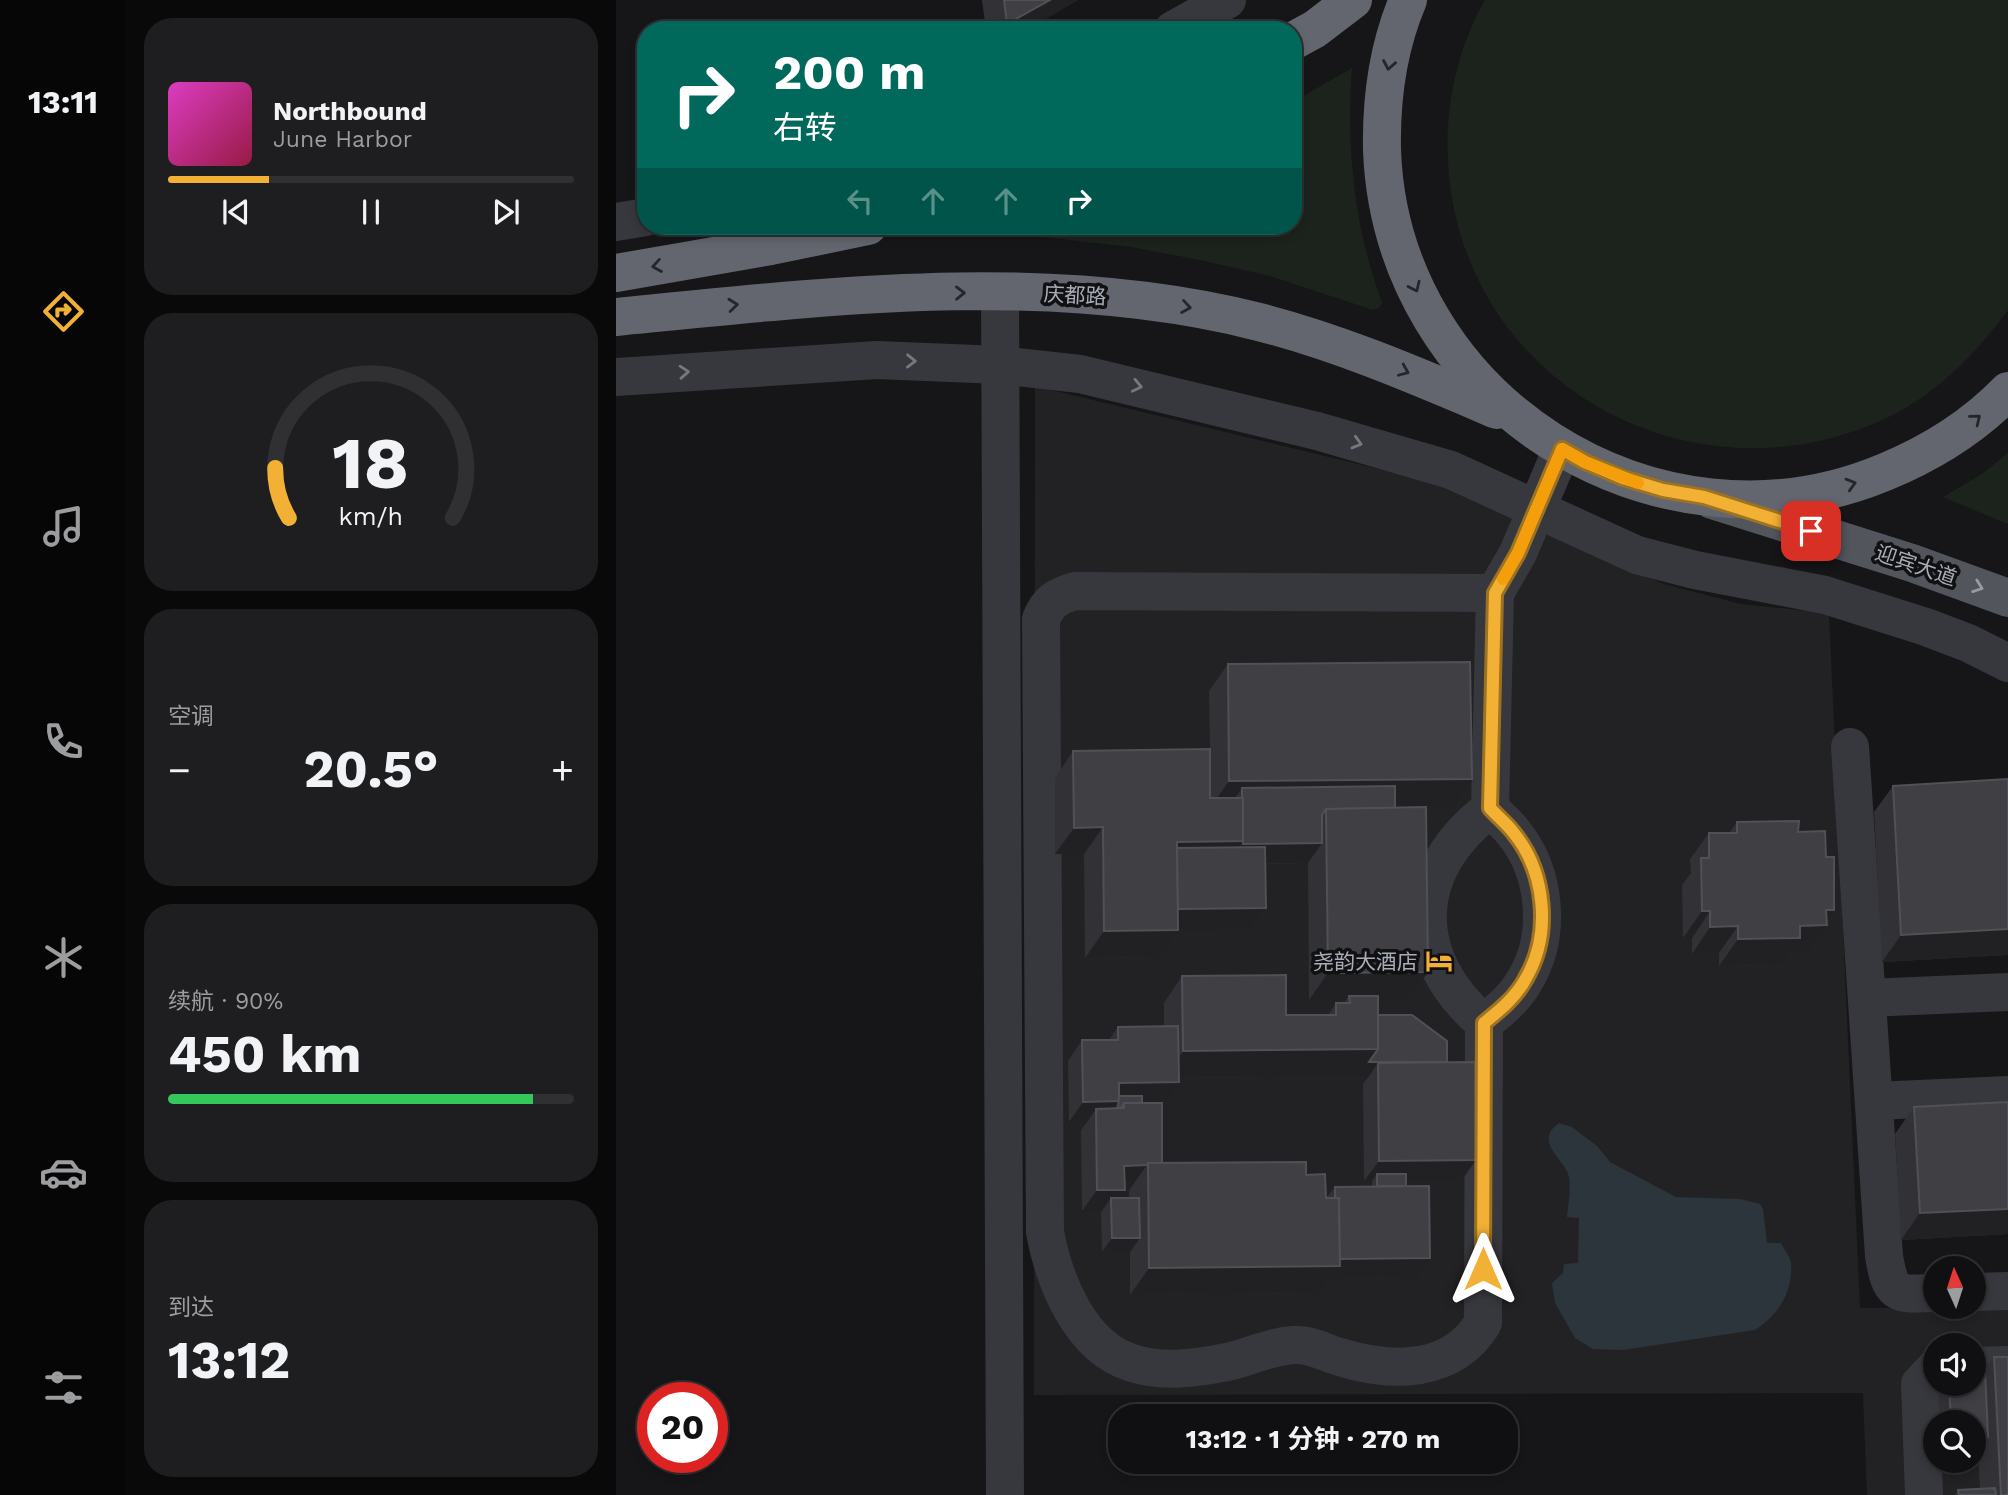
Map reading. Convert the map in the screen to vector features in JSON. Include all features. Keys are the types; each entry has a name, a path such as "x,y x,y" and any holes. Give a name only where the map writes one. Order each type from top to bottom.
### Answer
{"highway":[{"path":"1302,36 1353,0"},
{"path":"1408,0 1392,49 1384,89 1382,130 1383,171 1389,211 1400,251 1435,326 1467,370 1516,418 1562,449 1623,478 1663,490 1745,500 1786,498 1867,480 1905,464 1975,421 2008,391"},
{"path":"616,274 826,235"},
{"name":"庆都路","path":"616,317 855,295 1000,292 1105,295 1203,310 1306,335 1385,363 1516,418"}],"main road":[{"name":"迎宾大道","path":"1704,497 1912,563 2008,598"}],"street":[{"path":"1189,21 1227,0"},
{"path":"616,222 637,219"},
{"path":"1000,292 1005,1495"},
{"path":"616,377 877,360 1000,365 1080,374 1317,431 1451,470 1637,555 1695,570 1825,595 1926,627 1968,643 2008,663"},
{"path":"1484,1023 1507,1004 1525,979 1538,951 1543,920 1540,888 1530,858 1513,832 1490,808 1495,593 1518,553 1562,449"},
{"path":"1490,808 1467,825 1449,848 1436,873 1429,900 1428,928 1434,956 1446,982 1457,997 1484,1023 1483,1323 1474,1337 1460,1350 1433,1362 1407,1368 1375,1367 1338,1357 1312,1346 1293,1345 1227,1362 1164,1369 1131,1363 1111,1352 1091,1336 1077,1317 1051,1266 1045,1232 1041,619 1045,608 1059,595 1075,591 1495,593"},
{"path":"1850,747 1884,1256 1892,1287 1901,1294 1923,1293"},
{"path":"1867,998 2008,992"},
{"path":"1874,1101 2008,1095"},
{"path":"1986,1292 2008,1291"},
{"path":"1986,1366 2008,1365"},
{"path":"1923,1381 1920,1384 1924,1495"}],"shaded area":[{"path":"1485,0 2008,0 2008,310 1962,364 1945,380 1906,407 1863,428 1790,446 1719,446 1650,431 1588,401 1534,357 1490,302 1461,237 1448,162 1451,99 1460,58"},
{"path":"1352,68 1350,127 1354,187 1372,274 1382,302 1380,307 1373,310 1270,276 1200,260 1131,247 1035,236 1302,235 1302,97"},
{"name":"尧韵大酒店","path":"1035,386 1445,485 1664,584 1741,604 1829,613 1860,1308 1923,1308 1923,1320 1986,1320 1986,1307 2008,1307 2008,1495 1867,1495 1863,1393 1034,1395"},
{"path":"2008,453 2008,524 1943,497 1982,474"},
{"path":"1559,1123 1572,1127 1597,1146 1610,1162 1676,1197 1740,1199 1760,1204 1767,1243 1781,1243 1791,1263 1787,1293 1771,1317 1755,1330 1623,1350 1593,1349 1575,1338 1555,1303 1552,1283 1563,1273 1564,1264 1578,1263 1579,1218 1567,1217 1569,1177 1553,1151 1549,1137"}],"building":[{"path":"1004,0 1050,0 1012,21 1007,21"},
{"path":"1470,662 1472,779 1229,781 1228,664"},
{"path":"1210,749 1210,798 1243,798 1244,841 1177,842 1178,930 1104,931 1103,827 1074,828 1073,751"},
{"path":"2008,779 2008,929 1901,935 1893,786"},
{"path":"1395,786 1395,808 1326,809 1322,815 1322,843 1243,844 1242,788"},
{"path":"1426,807 1428,972 1328,973 1326,809"},
{"path":"1799,821 1798,832 1825,831 1826,857 1834,857 1834,910 1826,910 1827,925 1800,926 1800,938 1738,939 1738,926 1710,927 1710,911 1702,911 1701,858 1709,858 1709,833 1737,833 1737,822"},
{"path":"1265,847 1266,908 1178,909 1177,848"},
{"path":"1286,975 1286,1015 1336,1015 1336,1003 1350,1003 1349,996 1378,996 1378,1049 1183,1051 1182,976"},
{"path":"1378,1015 1412,1015 1447,1041 1447,1062 1369,1062 1378,1049"},
{"path":"1178,1026 1179,1082 1119,1083 1119,1101 1083,1102 1082,1040 1118,1040 1118,1027"},
{"path":"1475,1062 1476,1160 1379,1161 1378,1063"},
{"path":"1119,1096 1142,1096 1142,1103 1124,1103 1118,1109"},
{"path":"2008,1102 2008,1209 1920,1213 1914,1107"},
{"path":"1124,1103 1162,1103 1162,1163 1124,1166 1125,1190 1097,1190 1096,1109 1124,1108"},
{"path":"1306,1162 1306,1175 1325,1174 1326,1198 1339,1198 1340,1266 1149,1268 1148,1163"},
{"path":"1377,1174 1406,1174 1406,1186 1377,1186"},
{"path":"1429,1186 1430,1258 1340,1259 1339,1198 1335,1198 1335,1187"},
{"path":"1111,1198 1139,1198 1140,1238 1112,1238"},
{"path":"1994,1357 2008,1357 2008,1495 2001,1495"},
{"path":"1986,1392 1988,1437 1986,1410 1950,1410 1950,1396 1986,1396"},
{"path":"1995,1488 1996,1495 1959,1495 1958,1490"}],"slow traffic":[{"path":"1503,579 1518,553 1562,449 1585,462 1638,483"}],"place":[{"name":"尧韵大酒店","path":"1439,961"}],"route":[{"path":"1483,1269 1484,1023 1507,1004 1525,979 1538,951 1543,920 1540,888 1530,858 1513,832 1490,808 1495,593 1518,553 1562,449 1623,478 1663,490 1704,497 1811,531"}]}
